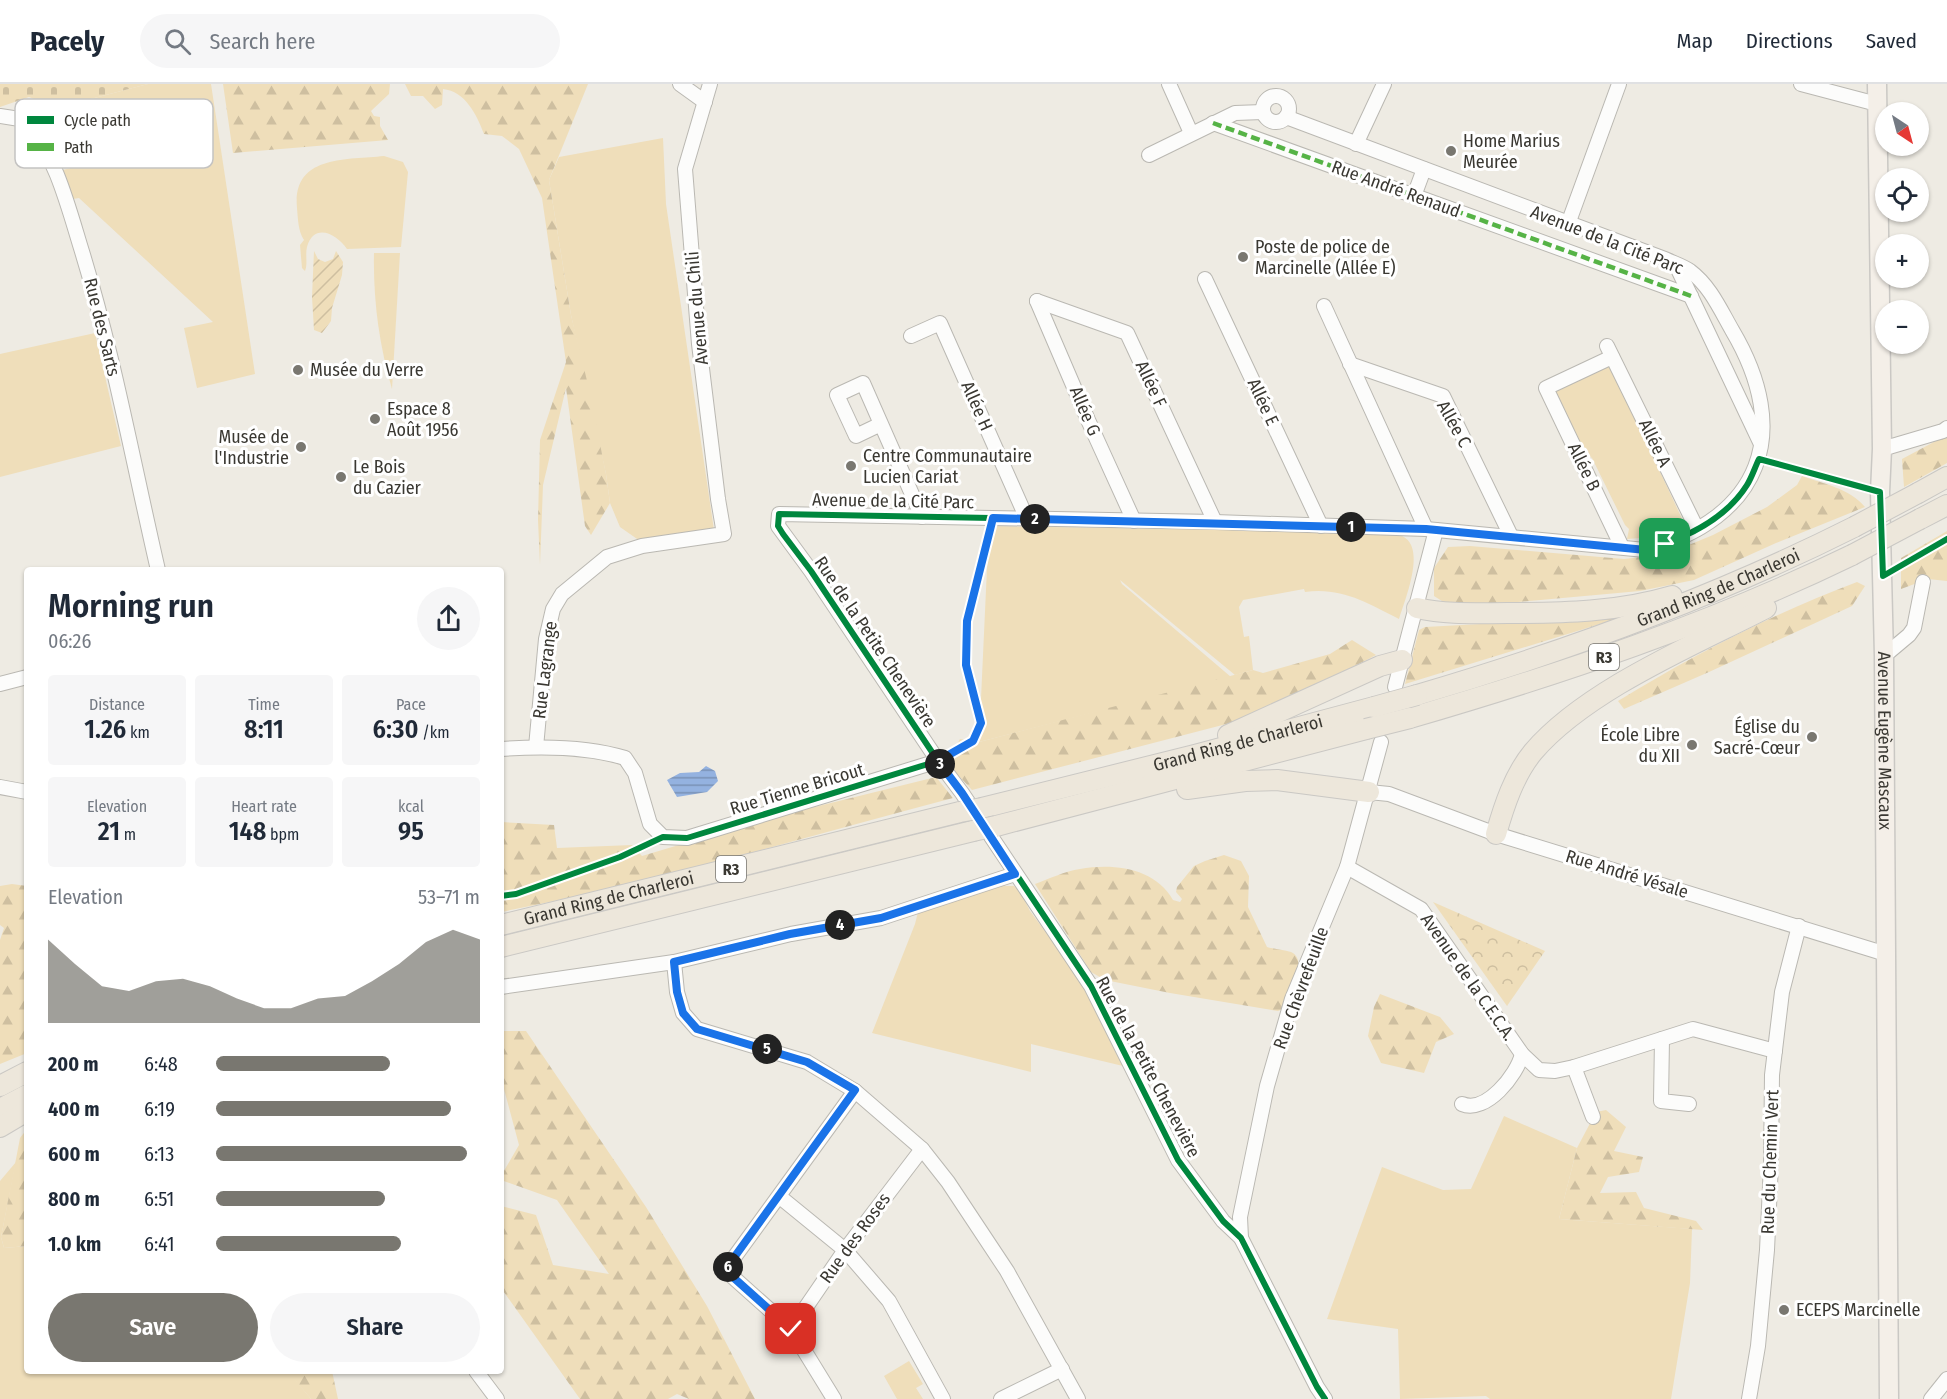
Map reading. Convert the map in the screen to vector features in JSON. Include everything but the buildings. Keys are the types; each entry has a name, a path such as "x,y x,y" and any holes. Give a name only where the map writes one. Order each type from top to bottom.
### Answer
{"highway":[{"name":"Grand Ring de Charleroi","path":"504,925 1196,755 1417,695 1616,630 1715,591 1854,527 1947,477"},
{"name":"Grand Ring de Charleroi","path":"504,946 1146,788 1374,736 1410,718 1538,679 1727,612 1793,584 1947,505"},
{"path":"1496,834 1517,776 1532,753 1551,733 1582,709 1629,679 1770,606 1793,584"},
{"path":"1417,608 1449,614 1610,610 1653,602 1696,589 1715,591"},
{"path":"1196,755 1224,737 1380,666 1402,660"},
{"path":"1146,788 1174,791 1224,783 1277,780 1369,792"},
{"path":"0,1071 24,1060"},
{"path":"0,1086 24,1074"},
{"path":"0,1109 24,1097"},
{"path":"0,1126 24,1113"}],"main road":[{"name":"Avenue Eugène Mascaux","path":"1877,84 1877,102"},
{"name":"Avenue Eugène Mascaux","path":"1878,156 1889,1399"}],"street":[{"path":"680,84 705,102"},
{"name":"Avenue du Chili","path":"710,84 685,169 699,344 724,534"},
{"path":"1169,84 1191,133"},
{"path":"1356,144 1384,84"},
{"path":"1568,224 1619,84"},
{"path":"1802,84 1875,103"},
{"path":"1275,90 1287,102 1289,110 1286,117 1275,122 1268,119 1263,112 1266,100 1275,90"},
{"path":"1149,155 1235,113 1263,112"},
{"name":"Rue des Sarts","path":"0,116 15,118"},
{"name":"Avenue de la Cité Parc","path":"779,514 1134,520 1431,530 1646,550 1665,544 1722,514 1747,484 1759,459 1763,412 1757,381 1740,342 1710,292 1689,271 1286,117"},
{"name":"Rue André Renaud","path":"1213,123 1578,255"},
{"name":"Rue des Sarts","path":"54,168 64,191 96,296 157,567"},
{"path":"1414,196 1424,169"},
{"name":"Avenue de la Cité Parc","path":"1578,255 1691,296"},
{"path":"1676,265 1761,444"},
{"name":"Allée E","path":"1205,279 1321,526"},
{"name":"Allée G","path":"1037,301 1134,520"},
{"name":"Allée F","path":"1037,301 1128,333 1215,522"},
{"path":"1324,306 1364,394 1431,530 1417,608 1395,687"},
{"name":"Allée H","path":"911,336 940,322 1027,519"},
{"name":"Allée A","path":"1546,388 1610,351 1696,529"},
{"name":"Allée C","path":"1350,364 1443,396 1511,536"},
{"path":"1364,394 1368,384 1383,376"},
{"name":"Allée B","path":"1546,388 1622,547"},
{"path":"881,424 922,517"},
{"path":"1882,449 1947,428"},
{"name":"Rue de la Petite Chenevière","path":"779,514 778,526 783,534 811,571 938,761 962,793 1090,986 1178,1160 1222,1221 1241,1238 1325,1399"},
{"name":"Rue Lagrange","path":"536,747 546,639 553,609 562,594 607,557 642,546 724,534"},
{"path":"1884,656 1914,628 1923,582"},
{"path":"0,684 24,678"},
{"name":"Rue Chèvrefeuille","path":"1241,1238 1240,1217 1267,1086 1292,999 1347,867 1369,792 1374,736"},
{"path":"504,749 536,747"},
{"name":"Rue Tienne Bricout","path":"536,747 607,752 626,758 635,773 650,824 663,837 687,838 938,761"},
{"path":"0,787 24,791"},
{"name":"Rue André Vésale","path":"1369,792 1389,794 1496,834 1886,954"},
{"name":"Avenue de la C.E.C.A.","path":"1347,867 1421,909 1522,1054 1539,1070 1555,1071 1574,1066 1693,1029 1775,1051"},
{"path":"504,987 674,962 790,934 881,918 1015,874"},
{"name":"Rue du Chemin Vert","path":"1749,1399 1758,1346 1767,1250 1775,1051 1782,992 1799,926"},
{"path":"674,962 677,992 683,1013 697,1029 807,1062 855,1090 922,1149 948,1182 1007,1271 1078,1399"},
{"path":"1662,1039 1661,1101 1689,1104"},
{"name":"Avenue de la C.E.C.A.","path":"1462,1104 1468,1107 1494,1095 1509,1082 1519,1066 1522,1054"},
{"path":"1574,1066 1593,1117"},
{"path":"834,1399 791,1329 725,1270 780,1197 855,1090"},
{"name":"Rue des Roses","path":"791,1329 845,1250 922,1149"},
{"path":"780,1197 845,1250 889,1301 943,1399"},
{"path":"1001,1399 1062,1369"},
{"path":"478,1374 497,1399"},
{"path":"1931,1399 1947,1379"}],"green space":[{"path":"0,84 148,84 90,99 34,99 29,97 15,99 15,102 0,107"},
{"path":"148,84 211,84 255,374 197,388 184,328 213,322 79,198 73,199 63,170 71,168 213,168 213,99 90,99"},
{"path":"223,84 390,84 389,94 371,111 374,116 380,117 380,126 388,140 233,153"},
{"path":"405,84 588,84 549,180 571,315 589,389 610,503 591,535 585,526 566,388 543,485 540,565 538,520 540,440 566,362 542,198 519,149 502,136 484,134 474,112 458,94 443,89 442,105 435,109 423,96 411,96"},
{"path":"663,138 666,204 714,530 640,541 620,527 610,503 606,474 571,315 549,180 559,157"},
{"path":"384,156 403,162 408,172 401,247 347,249 332,235 320,233 310,239 305,271 302,268 300,245 304,240 299,229 297,208 298,191 303,178 312,169 338,160"},
{"path":"314,251 318,259 325,262 333,259 336,251 343,262 331,321 322,333 314,330 312,297"},
{"path":"374,253 400,253 392,389 378,322"},
{"path":"95,333 121,446 0,477 0,354"},
{"path":"1607,359 1685,525 1655,537 1627,539 1629,529 1592,458 1580,450 1552,392"},
{"path":"1947,435 1947,463 1904,487 1902,459"},
{"path":"1802,476 1844,491 1865,507 1776,543 1694,580 1640,591 1453,608 1434,596 1434,568 1448,547 1470,546 1624,559 1667,554 1713,535 1767,507 1797,485"},
{"path":"992,526 1373,532 1402,536 1409,542 1414,562 1399,619 1354,598 1331,592 1305,592 1304,589 1243,600 1239,607 1244,637 1249,636 1253,670 1235,675 1120,580 1231,677 979,742 987,568"},
{"path":"1947,531 1947,581 1928,579 1901,589 1901,558"},
{"path":"1857,582 1865,586 1852,606 1624,709 1618,701 1675,667 1735,636 1795,607"},
{"path":"1626,616 1405,684 1419,630 1425,627"},
{"path":"1352,640 1376,655 1238,721 972,790 947,763 960,739 979,742 1253,670 1263,673 1330,654"},
{"path":"936,777 953,798 671,873 504,911 504,822 554,825 557,848 632,845 642,856 766,819"},
{"path":"1224,855 1241,861 1249,876 1248,907 1267,947 1291,952 1296,956 1297,978 1285,1008 1278,1011 1105,980 1091,972 1035,884 1074,870 1093,867 1120,868 1132,870 1156,881 1173,900 1180,902 1182,899 1176,892 1177,887 1194,866"},
{"path":"0,886 24,886 24,1054 0,1064 0,940 4,928 0,925"},
{"path":"1001,886 1014,886 1020,891 1030,911 1078,976 1123,1066 1031,1044 1031,1072 872,1033 918,912"},
{"path":"1433,902 1545,951 1507,1006"},
{"path":"1380,994 1440,1017 1454,1034 1436,1042 1424,1073 1381,1063 1368,1036 1374,1007"},
{"path":"504,1031 526,1031 646,1207 707,1306 755,1399 689,1399 677,1394 668,1399 580,1399 504,1292 504,1207 536,1215 553,1265 609,1274 557,1200 504,1181 504,1171 519,1145 504,1089"},
{"path":"1606,1110 1626,1127 1614,1151 1643,1157 1639,1172 1608,1177 1600,1193 1636,1192 1644,1208 1696,1221 1703,1230 1559,1219 1577,1148 1596,1112"},
{"path":"1504,1116 1577,1148 1559,1219 1692,1229 1690,1283 1671,1399 1490,1399 1486,1396 1400,1399 1398,1329 1327,1319 1382,1167 1443,1190 1471,1189"},
{"path":"24,1133 24,1246 4,1248 1,1237 20,1138"},
{"path":"16,1162 1,1237 4,1248 24,1246 24,1374 290,1374 311,1399 0,1399 0,1181"},
{"path":"909,1361 923,1384 916,1388 923,1399 897,1399 884,1376"},
{"path":"290,1374 333,1374 338,1399 311,1399"}],"water":[{"path":"706,766 715,771 718,781 707,792 677,797 667,780 680,773 699,772"}],"marked path":[{"path":"1213,123 1691,296"}],"cycle path":[{"path":"1325,1399 1241,1238 1223,1221 1178,1160 1091,986 811,571 783,534 778,526 779,514 1215,522 1426,529 1645,550 1689,534 1715,518 1738,497 1749,482 1759,459 1880,492 1883,576 1947,539"},
{"path":"504,896 516,894 620,857 663,837 687,838 938,761 973,741 981,723 966,665 967,621 993,518"}],"place":[{"name":"Home Marius Meurée","path":"1451,151"},
{"name":"Poste de police de Marcinelle (Allée E)","path":"1243,257"},
{"name":"Musée du Verre","path":"298,370"},
{"name":"Espace 8 Août 1956","path":"375,419"},
{"name":"Musée de l'Industrie","path":"301,447"},
{"name":"Centre Communautaire Lucien Cariat","path":"851,466"},
{"name":"Le Bois du Cazier","path":"341,477"},
{"name":"Église du Sacré-Cœur","path":"1812,737"},
{"name":"École Libre du XII","path":"1692,745"},
{"name":"ECEPS Marcinelle","path":"1784,1310"}],"route":[{"path":"791,1329 725,1270 780,1197 855,1090 807,1062 697,1029 683,1013 677,992 674,962 790,934 881,918 1015,874 962,793 938,761 973,741 981,723 966,665 967,621 993,518 1426,529 1646,550 1665,544"}]}
